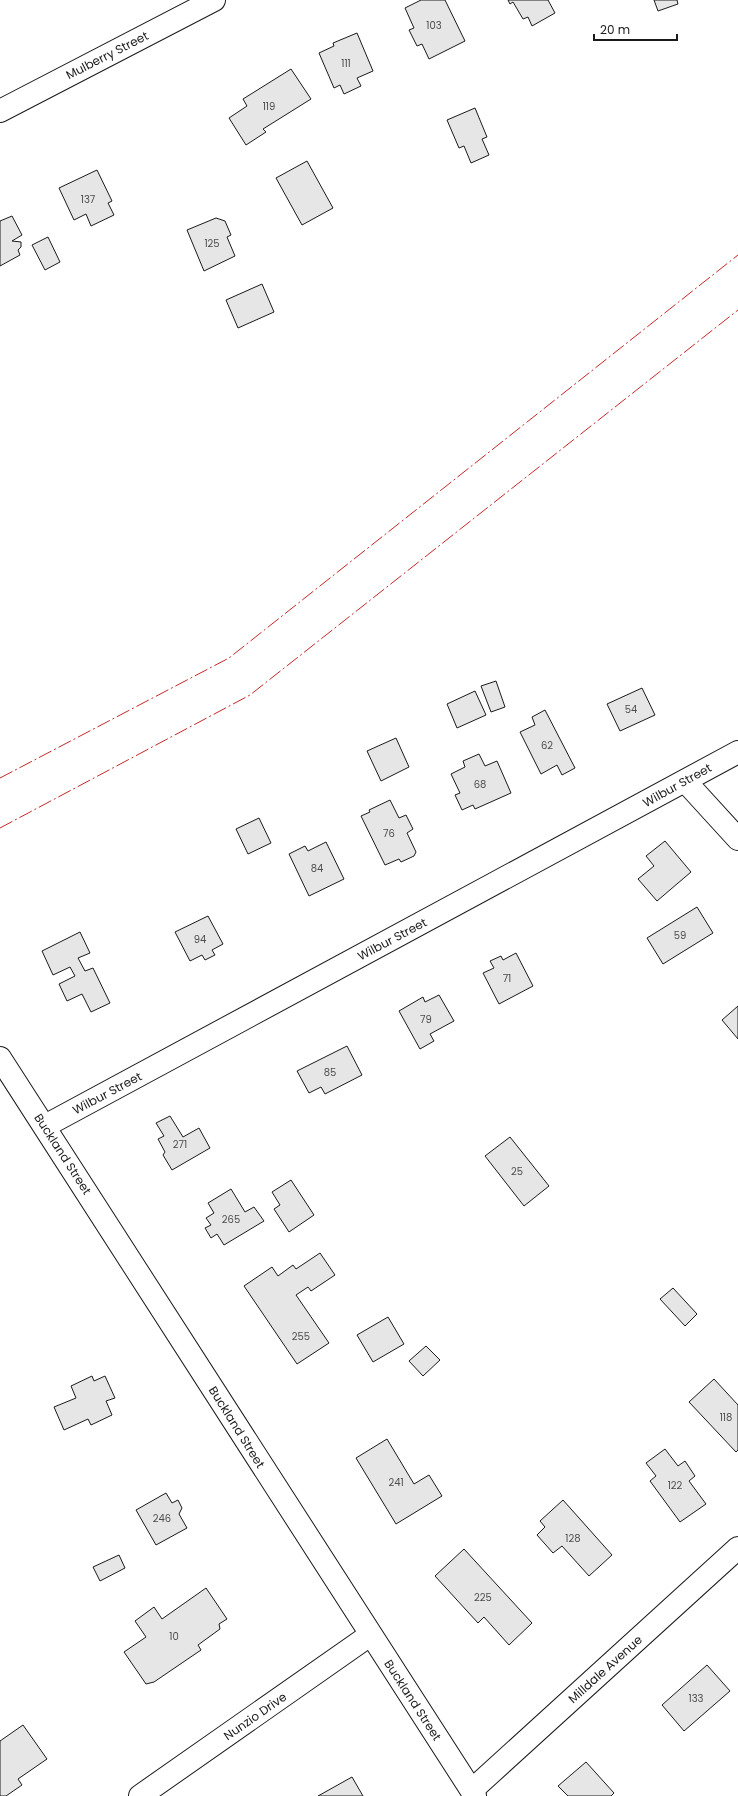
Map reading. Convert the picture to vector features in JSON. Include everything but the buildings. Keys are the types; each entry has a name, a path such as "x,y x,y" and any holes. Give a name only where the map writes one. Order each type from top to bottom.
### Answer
{"street":[{"name":"Mulberry Street","path":"0,111 214,0"},
{"name":"Wilbur Street","path":"45,1126 738,752"},
{"path":"685,781 738,839"},
{"name":"Buckland Street","path":"0,1058 370,1635 474,1793"},
{"name":"Milldale Avenue","path":"474,1793 738,1548"},
{"name":"Nunzio Drive","path":"140,1796 370,1635"}],"power":[{"path":"0,778 229,658 738,255"},
{"path":"0,828 250,695 738,310"}]}
